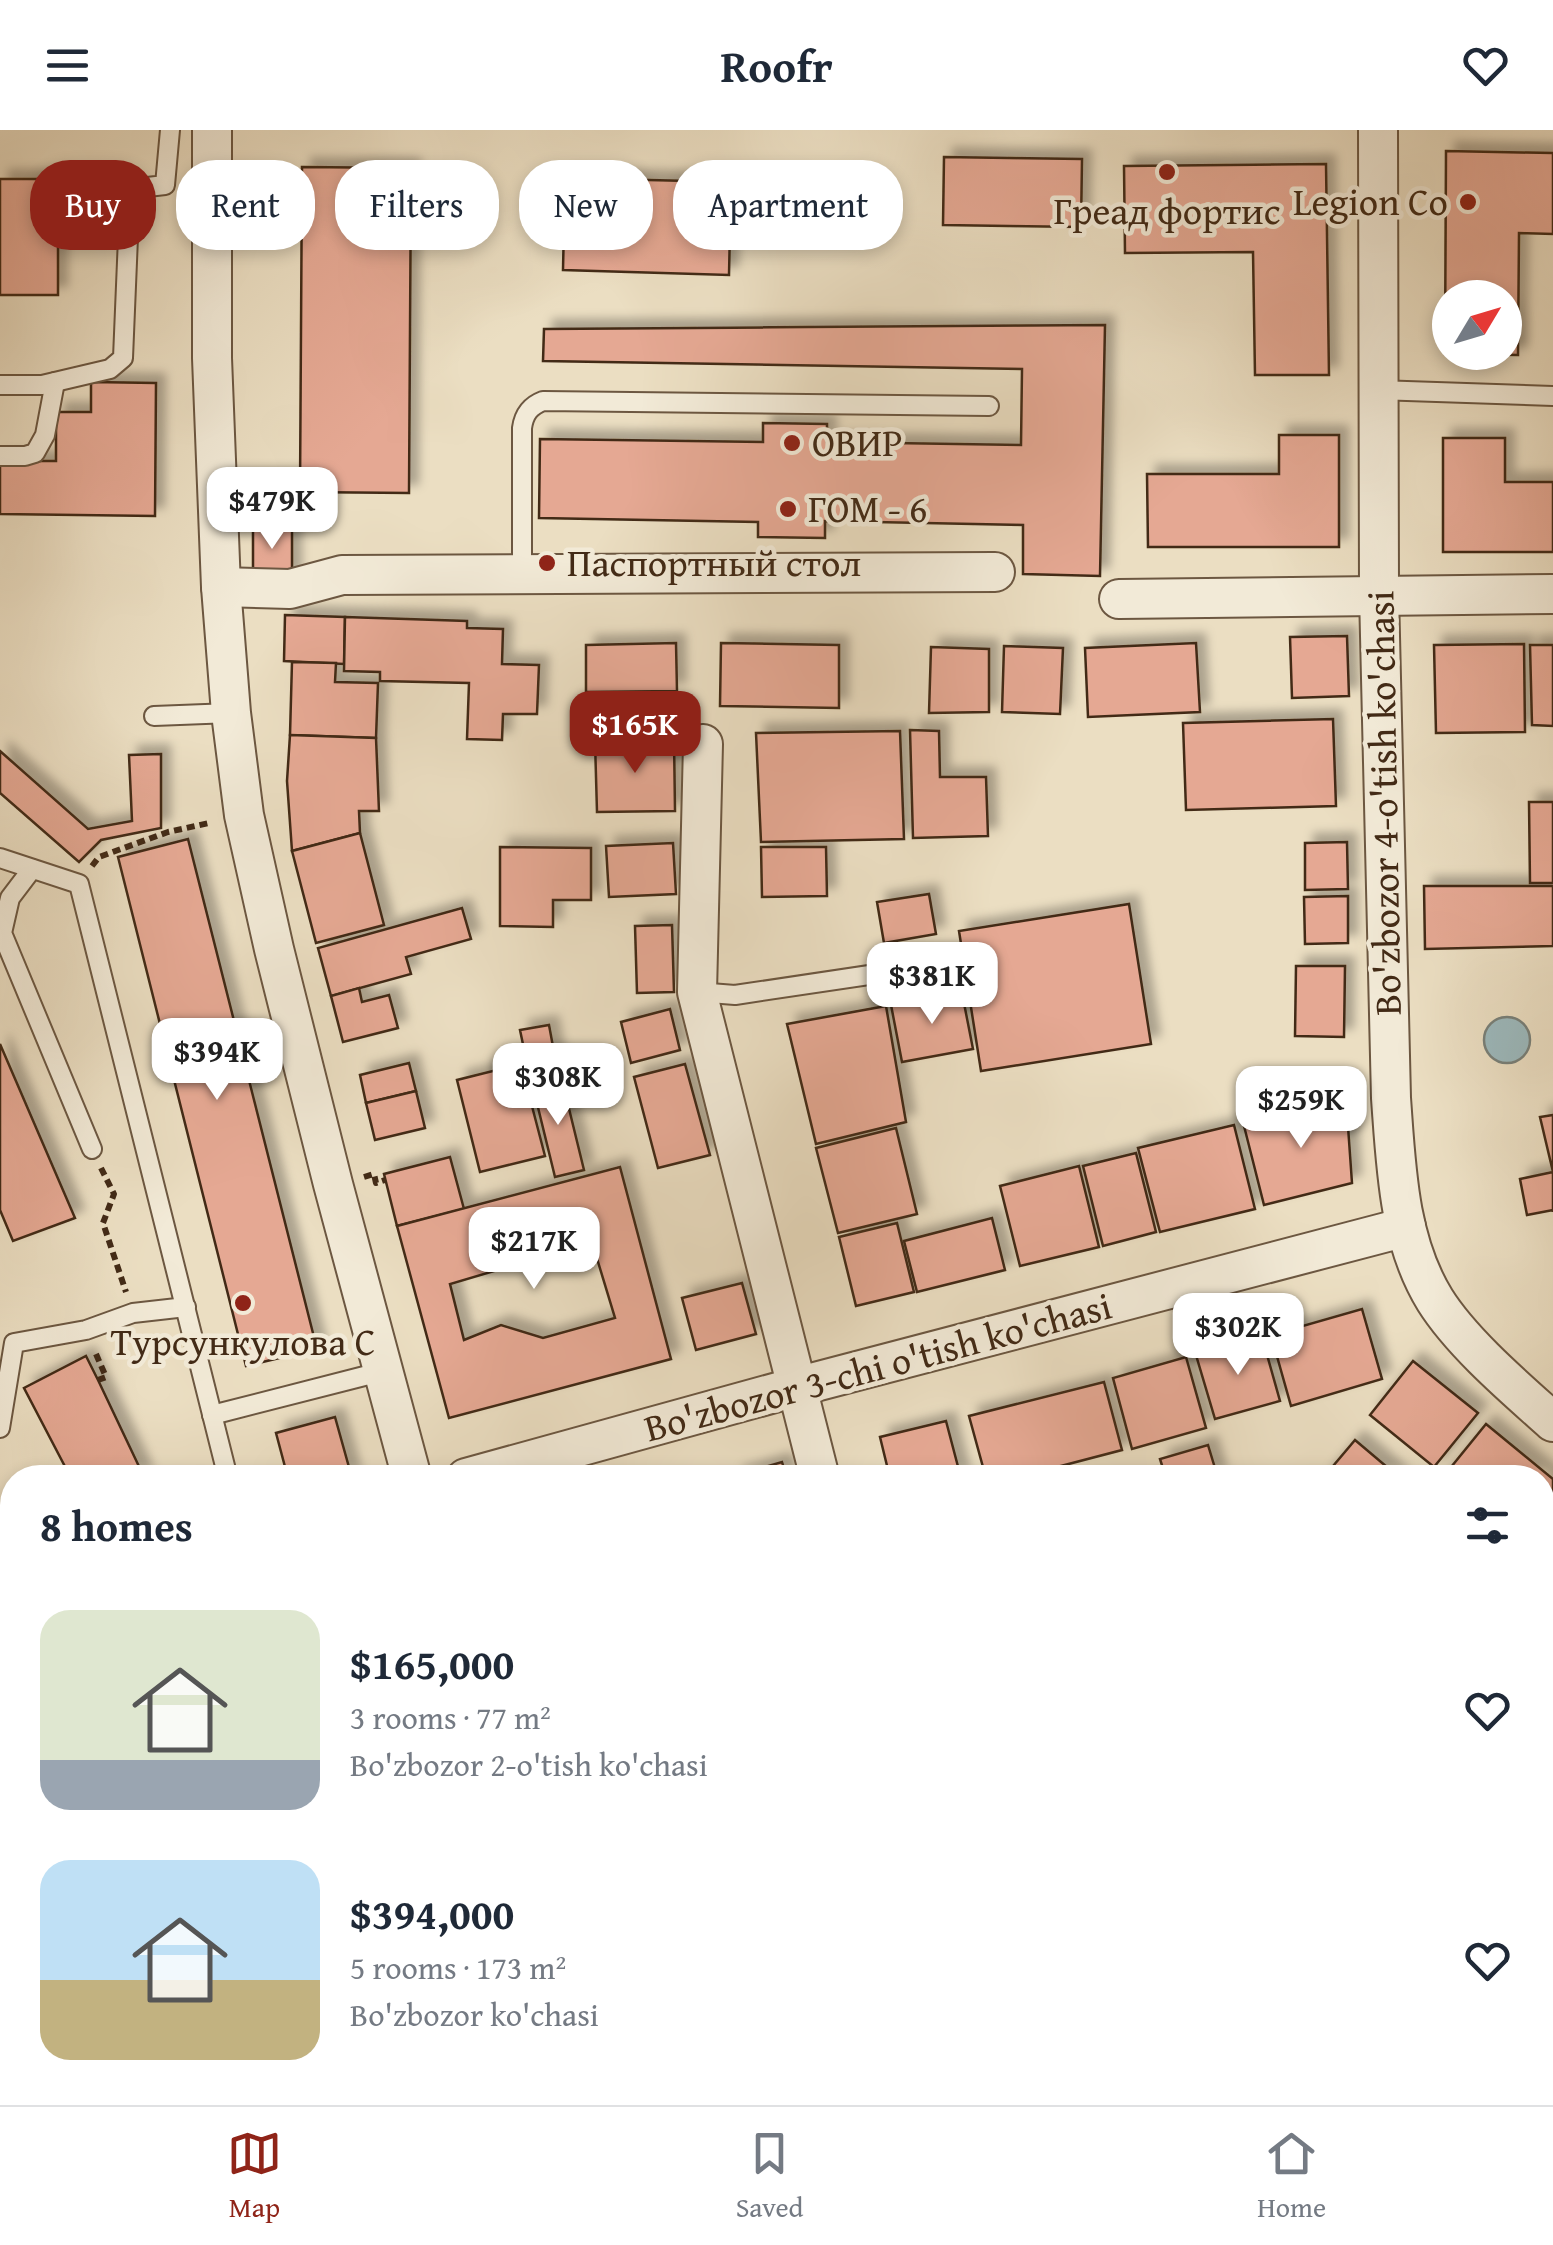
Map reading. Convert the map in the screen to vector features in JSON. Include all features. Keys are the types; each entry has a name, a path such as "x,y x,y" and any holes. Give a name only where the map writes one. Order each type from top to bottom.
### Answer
{"street":[{"path":"212,130 212,358 221,587 244,816 287,1003 409,1465"},
{"name":"Bo'zbozor 4-o'tish ko'chasi","path":"1378,130 1379,594 1391,1098 1396,1165 1406,1227 1436,1302 1505,1378 1553,1422"},
{"path":"221,587 290,589 342,575 995,572"},
{"path":"1119,599 1553,594"},
{"path":"703,744 696,992 817,1465"},
{"name":"Bo'zbozor 3-chi o'tish ko'chasi","path":"513,1465 1406,1227"}],"lane":[{"path":"0,385 42,385 110,369 123,358 130,189 164,186 170,130"},
{"path":"0,456 35,453 45,436 54,382"},
{"path":"1378,390 1553,396"},
{"path":"522,574 522,428 528,411 543,401 989,406"},
{"path":"154,716 231,713"},
{"path":"0,858 79,884 225,1465"},
{"path":"32,869 10,898 2,933 92,1149"},
{"path":"696,992 735,995 943,964"},
{"path":"0,1428 7,1338 86,1330 133,1312 186,1307"},
{"path":"212,1415 384,1371"}],"path":[{"path":"79,884 98,858 168,832 244,816"},
{"path":"92,1149 114,1194 102,1223 133,1312"},
{"path":"374,1174 376,1182 385,1180"}],"water":[{"path":"1507,1017 1523,1024 1530,1040 1523,1056 1507,1063 1491,1056 1484,1040 1491,1024"}],"building":[{"path":"1446,151 1553,153 1553,234 1519,233 1519,280 1445,280"},
{"path":"944,157 1082,159 1081,227 943,225"},
{"path":"1326,164 1329,375 1255,375 1253,252 1125,253 1124,166"},
{"path":"315,167 335,167 335,250 410,250 409,493 300,492 301,250 315,250"},
{"path":"0,179 30,179 30,250 58,250 58,295 0,295"},
{"path":"653,180 673,181 673,250 730,250 729,275 563,270 563,250 653,250"},
{"path":"1105,325 1100,576 1023,574 1023,525 825,521 825,538 758,537 758,522 539,518 540,439 763,442 763,423 827,424 827,442 1021,445 1022,369 543,361 544,329"},
{"path":"91,382 156,383 155,516 0,514 0,461 56,461 56,412 91,412"},
{"path":"1279,435 1339,435 1339,547 1148,547 1147,474 1279,474"},
{"path":"1443,438 1505,438 1505,482 1553,482 1553,552 1443,552"},
{"path":"253,523 292,523 292,580 253,580"},
{"path":"285,615 345,617 344,664 284,661"},
{"path":"345,617 467,621 467,628 503,629 502,664 539,665 537,714 503,714 502,740 467,739 469,683 380,681 380,672 344,671"},
{"path":"1347,636 1349,696 1292,698 1290,637"},
{"path":"676,643 677,691 586,692 586,645"},
{"path":"721,643 839,645 839,708 720,706"},
{"path":"1196,643 1200,712 1088,717 1085,648"},
{"path":"1524,644 1525,732 1436,733 1434,645"},
{"path":"1530,645 1553,645 1553,726 1532,725"},
{"path":"1004,646 1063,648 1060,714 1002,712"},
{"path":"931,647 989,649 989,712 929,713"},
{"path":"292,662 336,663 335,682 378,683 376,738 290,735"},
{"path":"1333,719 1336,806 1186,810 1183,723"},
{"path":"910,730 939,731 940,777 986,777 988,836 913,838"},
{"path":"900,731 904,839 761,842 756,733"},
{"path":"290,735 376,738 379,811 359,811 360,833 292,851 287,781"},
{"path":"674,739 675,811 597,812 595,741"},
{"path":"0,751 88,829 132,821 129,755 161,754 161,828 101,840 79,862 0,793"},
{"path":"1529,802 1553,802 1553,883 1530,883"},
{"path":"360,833 384,925 316,943 292,851"},
{"path":"188,839 317,1349 246,1366 118,857"},
{"path":"1347,842 1348,889 1305,890 1305,843"},
{"path":"673,843 676,894 609,897 606,846"},
{"path":"500,847 591,848 591,900 553,900 553,927 500,926"},
{"path":"761,847 826,847 827,896 762,897"},
{"path":"1424,886 1553,886 1553,946 1425,949"},
{"path":"929,894 936,934 884,943 877,902"},
{"path":"1348,896 1348,943 1305,944 1304,897"},
{"path":"1129,904 1151,1044 981,1071 959,931"},
{"path":"462,908 471,939 406,957 411,974 331,996 318,948"},
{"path":"672,925 674,992 637,993 635,926"},
{"path":"1296,966 1345,966 1344,1037 1295,1036"},
{"path":"359,988 362,1002 389,995 398,1028 343,1042 331,996"},
{"path":"962,993 973,1049 902,1062 891,1005"},
{"path":"886,1006 906,1122 816,1144 787,1024"},
{"path":"670,1009 680,1050 631,1063 621,1022"},
{"path":"549,1025 557,1068 529,1073 520,1030"},
{"path":"0,1044 75,1218 13,1241 0,1210"},
{"path":"409,1063 416,1091 366,1103 360,1075"},
{"path":"521,1064 545,1156 480,1172 457,1080"},
{"path":"685,1064 710,1155 658,1168 634,1077"},
{"path":"562,1080 584,1170 555,1177 533,1087"},
{"path":"416,1091 425,1128 375,1140 366,1103"},
{"path":"1346,1098 1352,1183 1264,1205 1243,1122"},
{"path":"1553,1115 1553,1172 1540,1117"},
{"path":"1234,1125 1255,1209 1160,1232 1138,1148"},
{"path":"896,1128 917,1214 838,1233 816,1148"},
{"path":"1136,1153 1156,1232 1103,1246 1083,1166"},
{"path":"450,1157 464,1209 397,1226 384,1174"},
{"path":"1079,1166 1099,1247 1020,1266 1000,1186"},
{"path":"620,1167 671,1359 449,1418 397,1226","holes":["592,1242 615,1318 543,1338 501,1325 464,1340 450,1284"]},
{"path":"1553,1172 1553,1210 1527,1215 1520,1179"},
{"path":"992,1218 1005,1270 917,1292 904,1241"},
{"path":"897,1223 914,1292 856,1306 839,1237"},
{"path":"742,1283 756,1334 696,1350 682,1298"},
{"path":"1362,1309 1382,1379 1291,1406 1271,1335"},
{"path":"1262,1337 1280,1401 1215,1419 1196,1355"},
{"path":"86,1356 138,1465 64,1465 24,1388"},
{"path":"1186,1357 1206,1428 1132,1449 1113,1378"},
{"path":"1413,1361 1478,1413 1436,1465 1370,1415"},
{"path":"1104,1382 1122,1450 1065,1465 982,1465 969,1416"},
{"path":"335,1417 348,1465 285,1465 276,1433"},
{"path":"946,1421 958,1465 887,1465 880,1437"},
{"path":"1486,1424 1536,1465 1453,1465"},
{"path":"1355,1440 1385,1465 1334,1465"},
{"path":"1208,1445 1214,1465 1162,1465 1160,1459"}],"place":[{"name":"Греад фортис","path":"1167,172"},
{"name":"Legion Co","path":"1468,202"},
{"name":"ОВИР","path":"792,443"},
{"name":"ГОМ - 6","path":"788,509"},
{"name":"Паспортный стол","path":"547,563"},
{"name":"Турсункулова С","path":"243,1303"}]}
